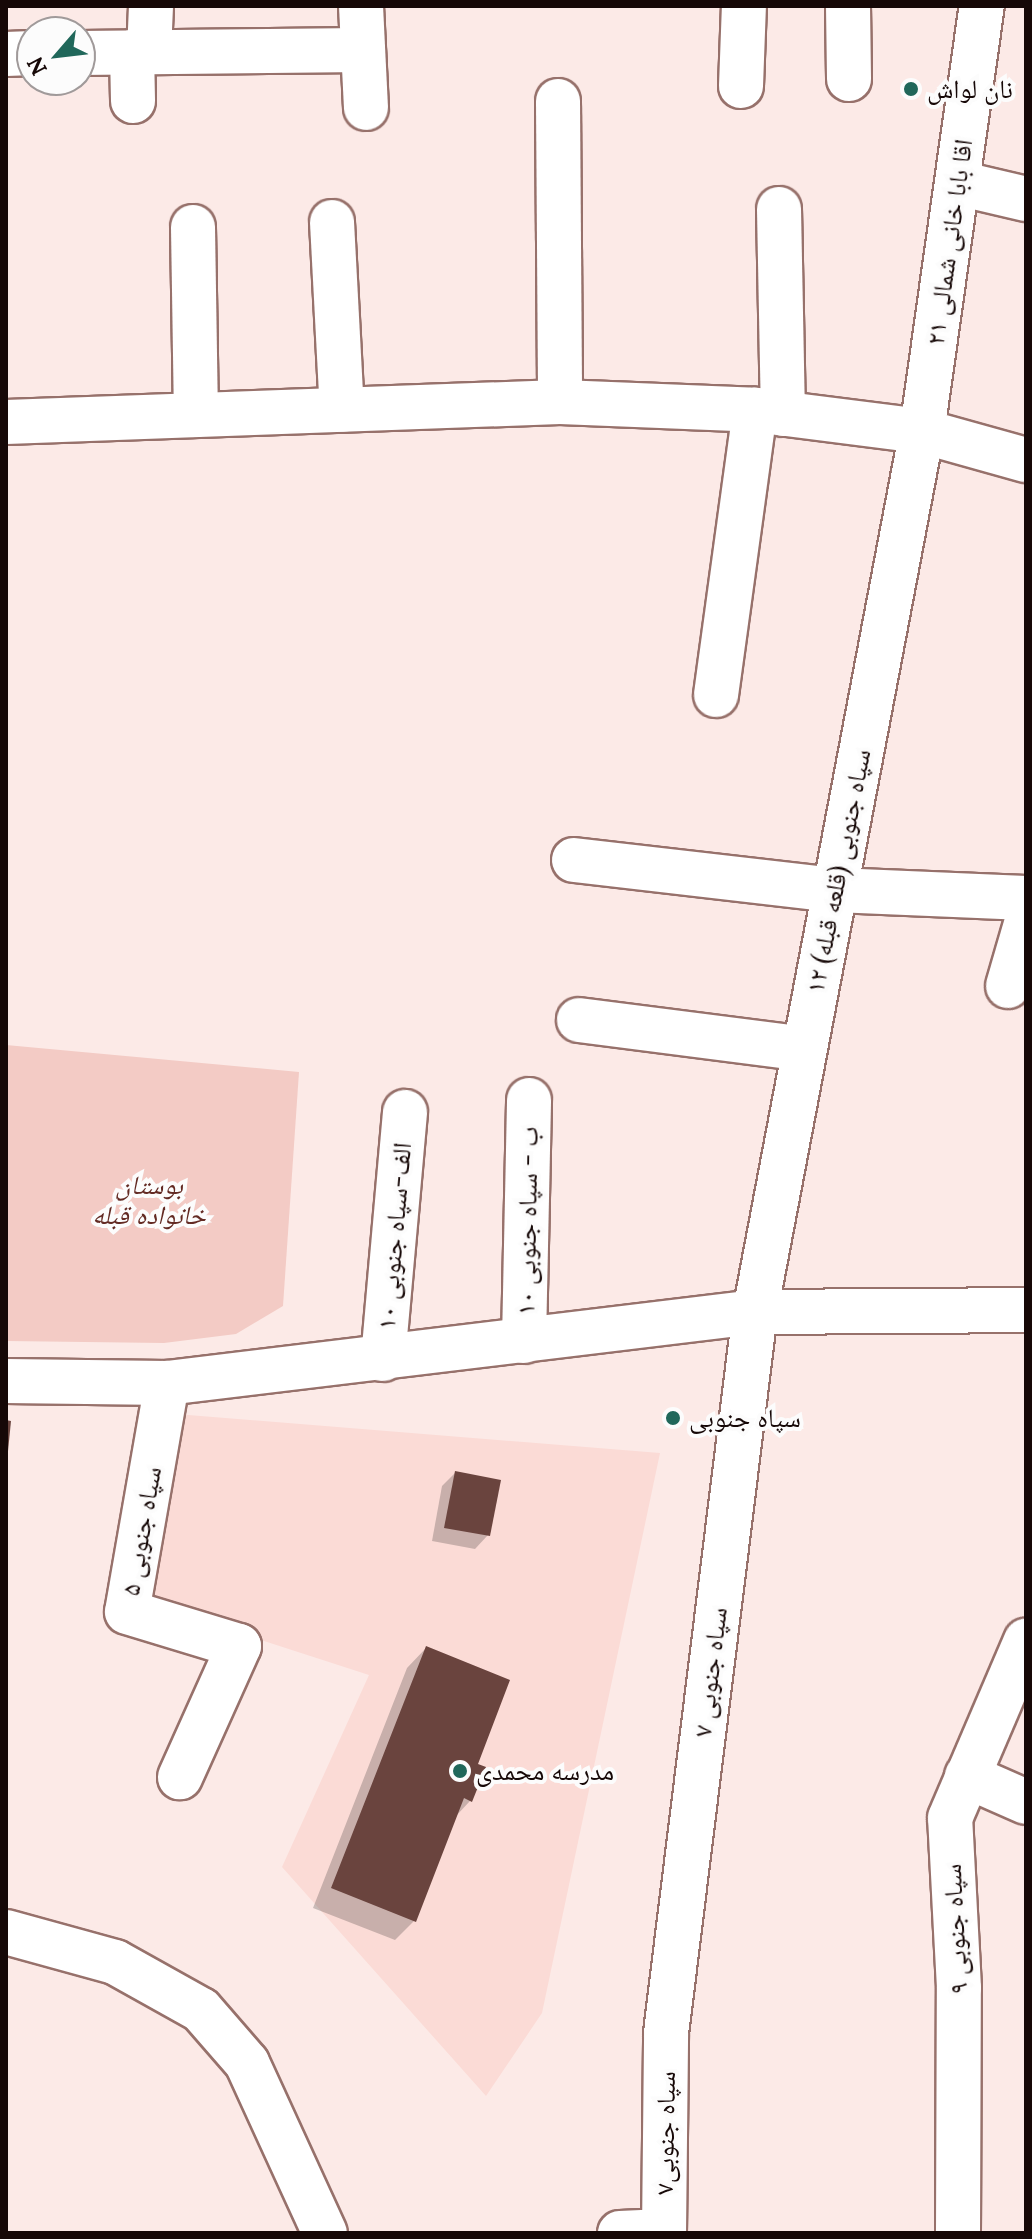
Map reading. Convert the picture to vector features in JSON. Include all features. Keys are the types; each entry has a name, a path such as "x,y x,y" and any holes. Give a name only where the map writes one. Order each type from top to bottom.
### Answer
{"street":[{"path":"133,101 151,6"},
{"path":"361,6 366,108"},
{"path":"741,86 744,6"},
{"path":"848,6 849,79"},
{"name":"۲۱ اقا بابا خانی شمالی","path":"922,431 982,6"},
{"path":"96,53 363,50"},
{"path":"558,101 560,402"},
{"path":"958,183 1026,199"},
{"path":"716,695 769,412 779,209"},
{"path":"332,222 342,410"},
{"path":"193,227 196,415"},
{"path":"6,422 560,402 769,412 922,431 1026,460"},
{"name":"۱۲ سپاه جنوبی (قلعه قبله)","path":"755,1312 922,431"},
{"path":"574,860 835,890 1026,898"},
{"path":"1008,986 1026,924"},
{"path":"579,1020 804,1049"},
{"name":"۱۰ ب - سپاه جنوبی","path":"524,1341 529,1100"},
{"name":"۱۰ الف-سپاه جنوبی","path":"383,1359 405,1112"},
{"path":"6,1381 167,1383 755,1312 1026,1310"},
{"name":"۷ سپاه جنوبی","path":"666,2033 755,1312"},
{"name":"۵ سپاه جنوبی","path":"167,1383 127,1612 239,1646 180,1777"},
{"name":"۹ سپاه جنوبی","path":"958,2233 959,1988 950,1818 1026,1641"},
{"path":"967,1776 1026,1802"},
{"path":"6,1932 115,1962 201,2010 247,2063 325,2233"},
{"name":"سپاه جنوبی۷","path":"664,2232 666,2033"},
{"path":"620,2233 664,2232"}],"shaded area":[{"name":"مدرسه محمدی","path":"176,1414 660,1453 542,2013 486,2096 282,1867 369,1675 169,1610 157,1599 148,1580"}],"green space":[{"name":"بوستان خانواده قبله","path":"6,1045 299,1072 283,1306 236,1334 164,1343 6,1341"}],"building":[{"path":"6,1420 11,1421 8,1451 6,1451"},
{"path":"455,1471 501,1480 490,1536 444,1528"},
{"path":"426,1646 510,1680 478,1764 486,1767 472,1802 464,1798 416,1922 331,1888"}],"place":[{"name":"نان لواش","path":"911,89"},
{"name":"سپاه جنوبی","path":"673,1418"},
{"name":"مدرسه محمدی","path":"460,1771"}]}
